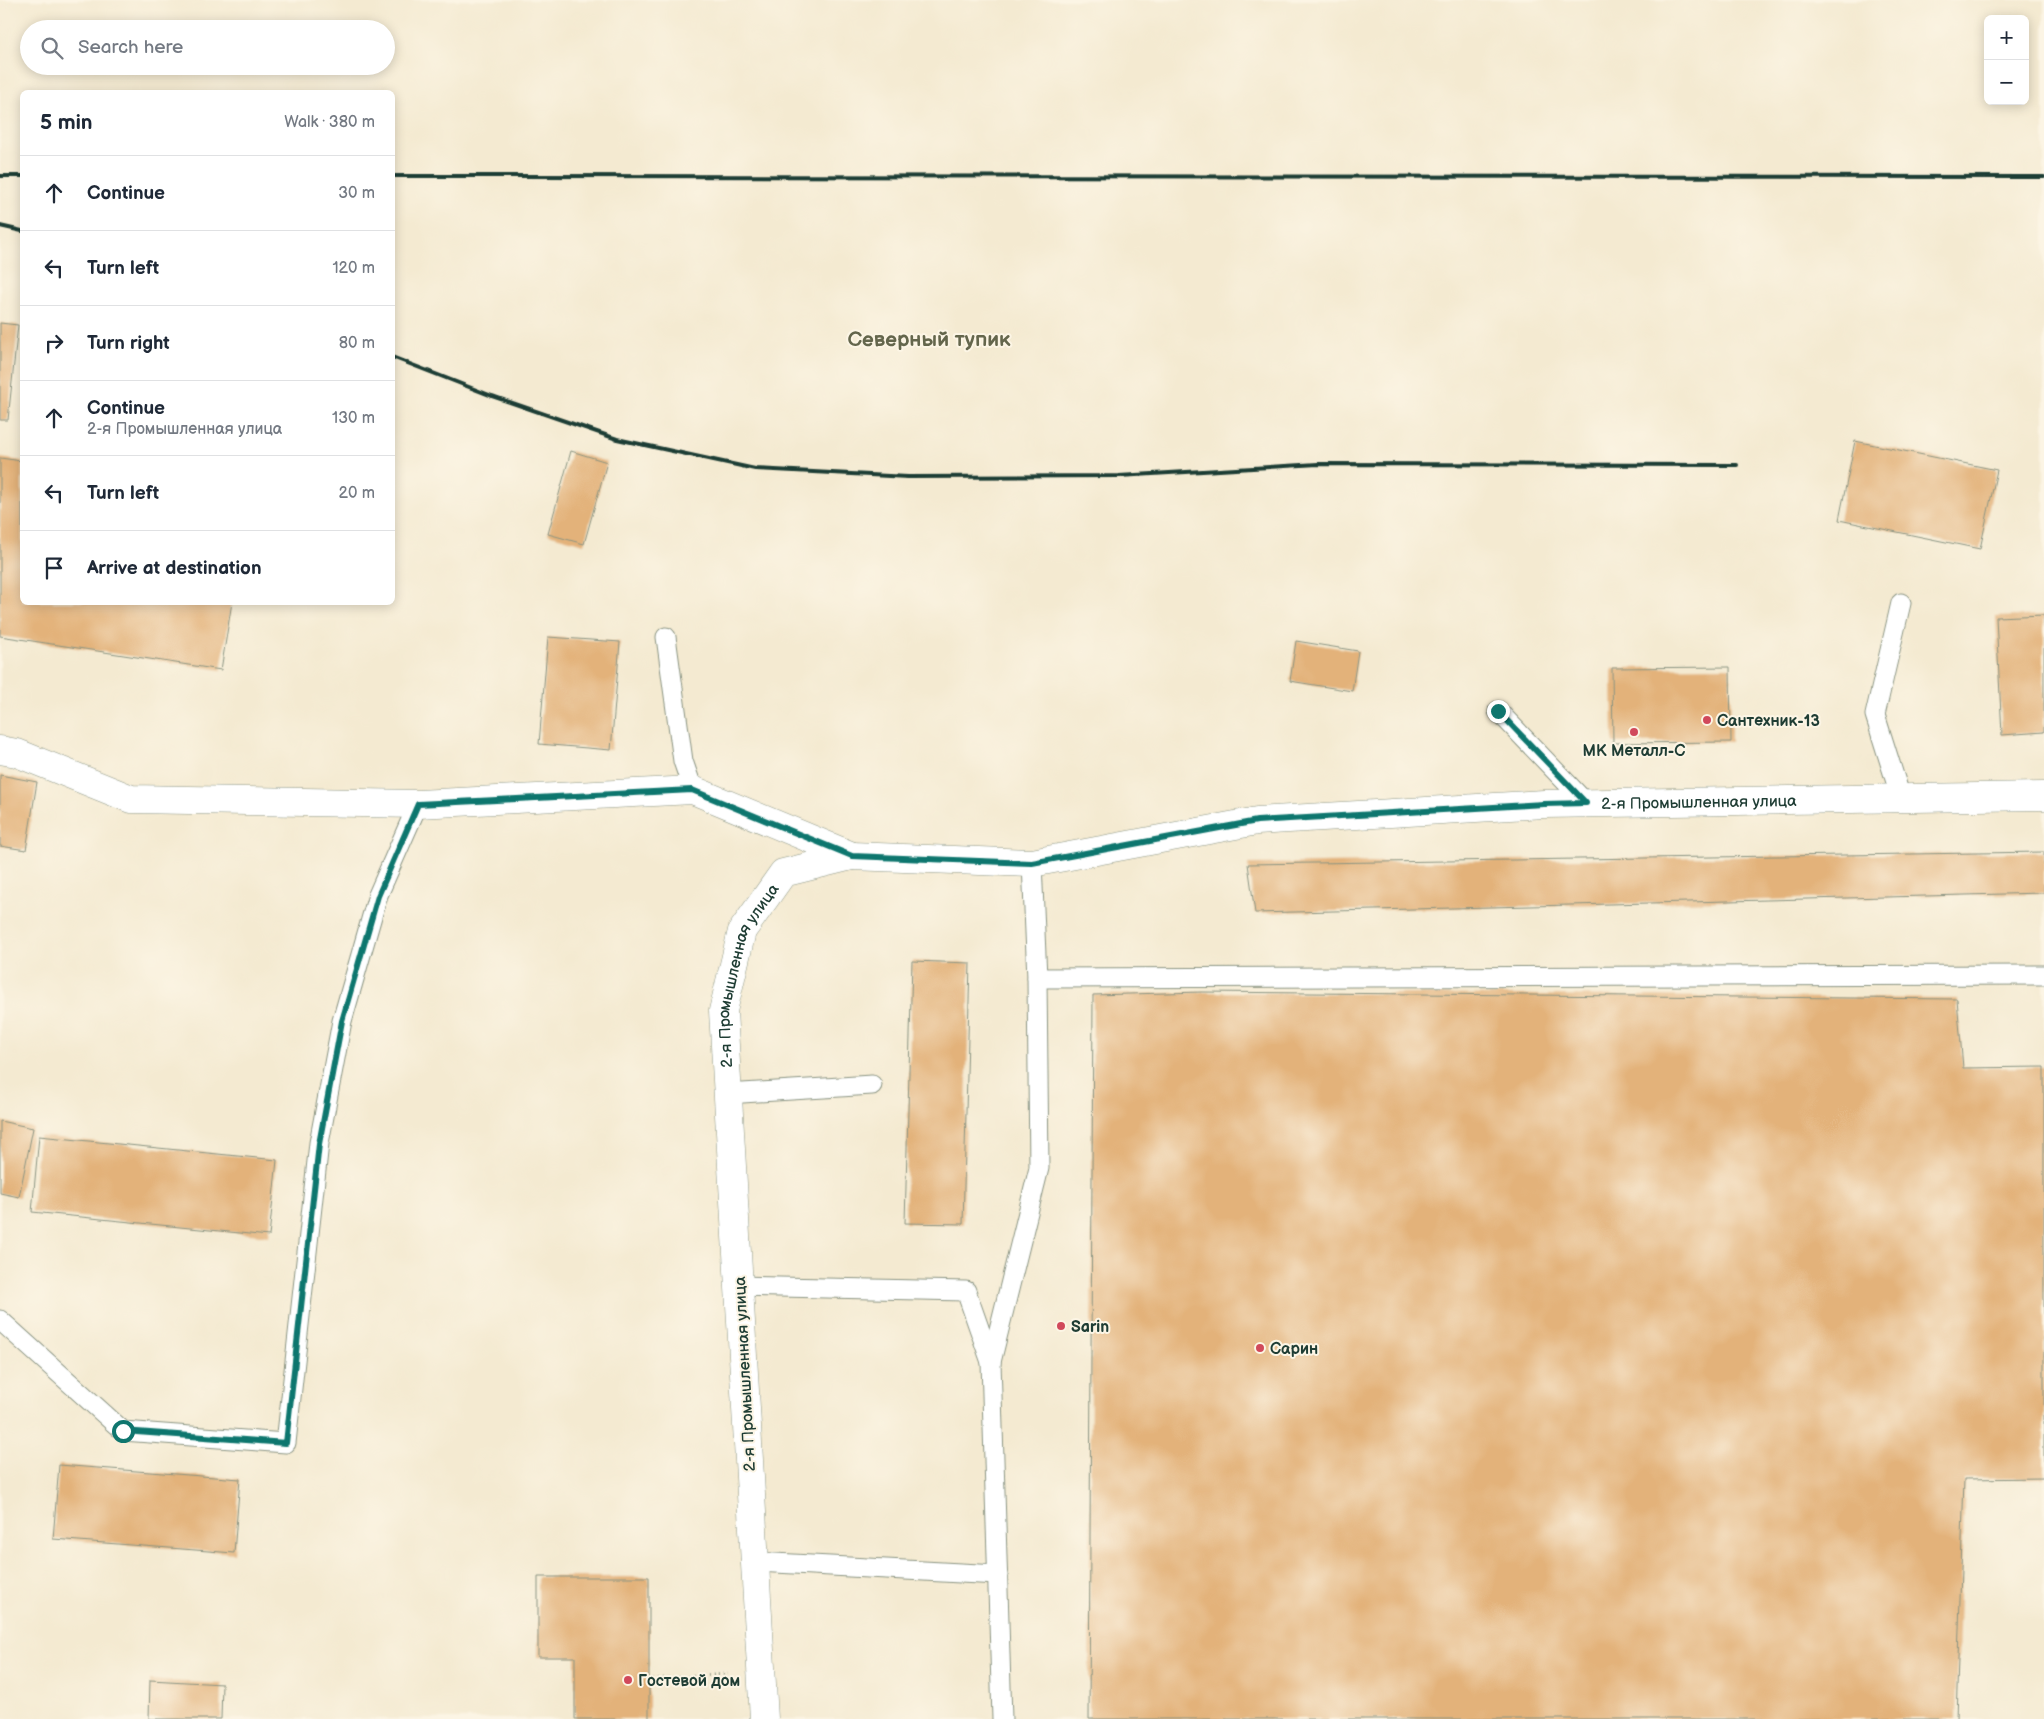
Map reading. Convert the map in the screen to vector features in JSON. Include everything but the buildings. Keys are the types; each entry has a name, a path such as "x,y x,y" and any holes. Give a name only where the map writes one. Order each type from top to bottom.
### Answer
{"street":[{"path":"0,750 17,753 131,799 418,804 692,790 852,856"},
{"name":"2-я Промышленная улица","path":"764,1719 722,1011 742,931 783,873 852,856 1032,863 1257,821 1544,804 2044,796"}],"lane":[{"path":"1901,603 1875,715 1901,798"},
{"path":"666,637 683,761 692,790"},
{"path":"1498,711 1586,803"},
{"path":"0,1320 123,1431 286,1443 319,1144 342,1021 378,896 418,804"},
{"path":"1002,1719 991,1362 1039,1168 1037,978 1032,863"},
{"path":"1037,978 2044,975"},
{"path":"727,1094 872,1085"},
{"path":"738,1286 966,1291 991,1362"},
{"path":"755,1562 998,1575"}],"path":[{"path":"652,1678 761,1672"}],"railway":[{"path":"0,176 20,176"},
{"path":"395,176 2044,177"},
{"path":"0,226 20,231"},
{"path":"395,358 492,396 617,439 755,469 908,477 1119,476 1318,464 1737,465"}],"place":[{"name":"Сантехник-13","path":"1707,720"},
{"name":"МК Металл-С","path":"1634,732"},
{"name":"Sarin","path":"1061,1326"},
{"name":"Сарин","path":"1260,1348"},
{"name":"Гостевой дом","path":"628,1680"}],"district":[{"name":"Северный тупик","path":"929,339"}],"route":[{"path":"123,1431 286,1443 319,1144 342,1021 378,896 418,804 692,790 852,856 1032,863 1257,821 1586,803 1498,711"}]}
